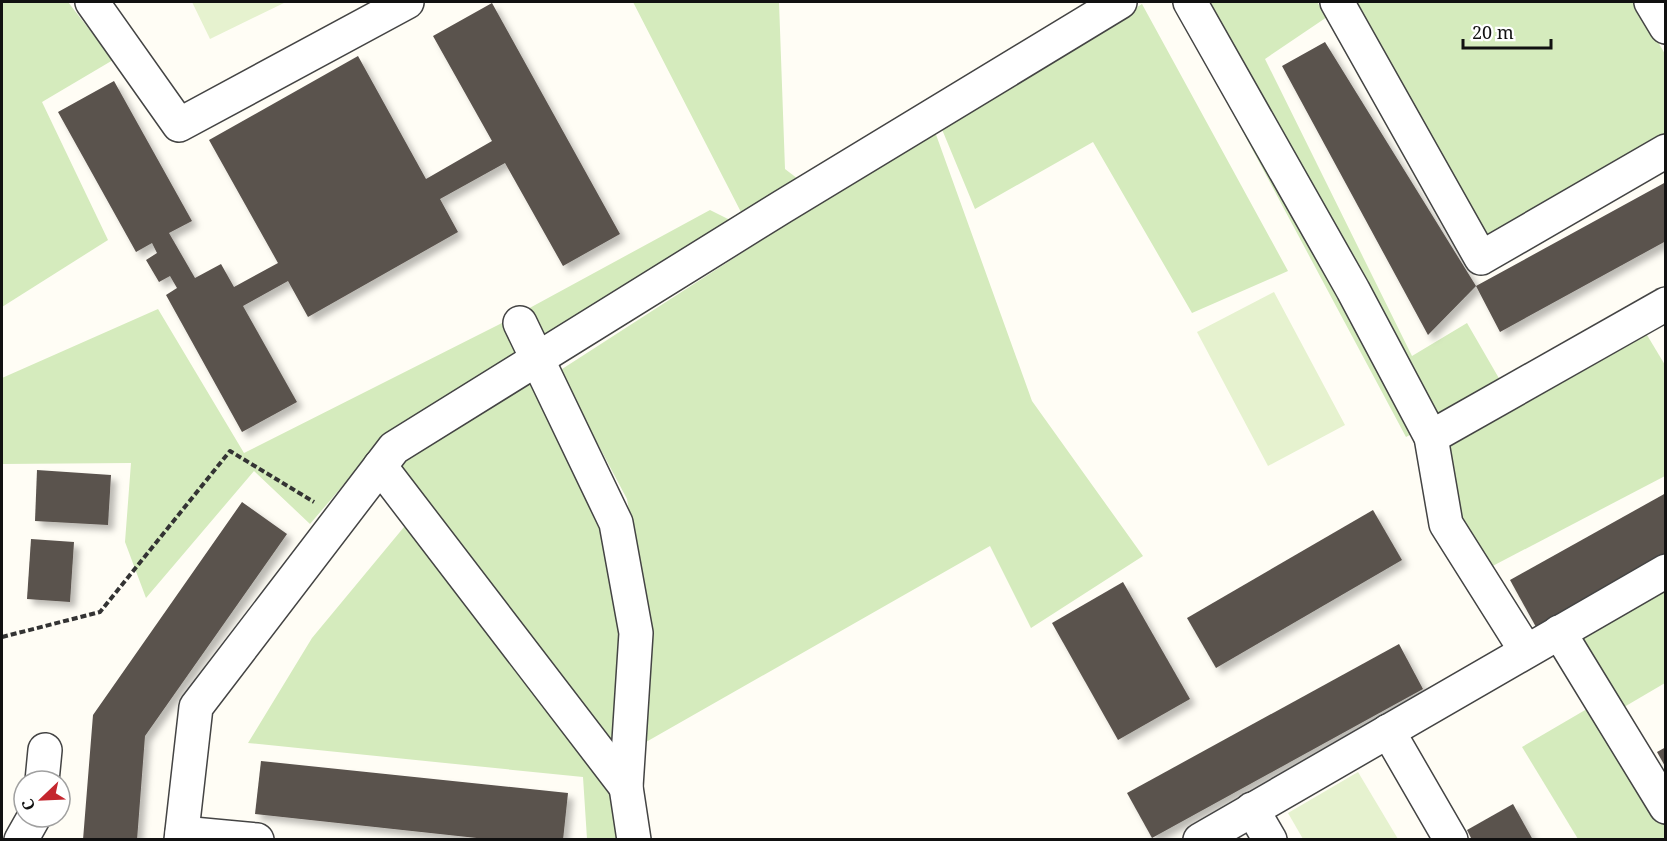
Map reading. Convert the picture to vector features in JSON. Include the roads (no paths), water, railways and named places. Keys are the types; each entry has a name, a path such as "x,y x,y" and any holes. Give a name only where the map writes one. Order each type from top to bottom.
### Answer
{"street":[{"path":"92,2 179,125 407,2"},
{"path":"257,840 182,836 196,707 394,448 792,201 1120,2"},
{"path":"1190,2 1347,280 1431,437 1446,524 1526,651"},
{"path":"1337,2 1481,258 1665,152"},
{"path":"1651,2 1665,27"},
{"path":"1431,437 1665,304"},
{"path":"520,323 616,523 636,633 626,787 634,840"},
{"path":"380,466 626,787"},
{"path":"1200,840 1665,571"},
{"path":"1559,632 1665,807"},
{"path":"1388,731 1451,840"},
{"path":"1252,809 1270,840"}]}
